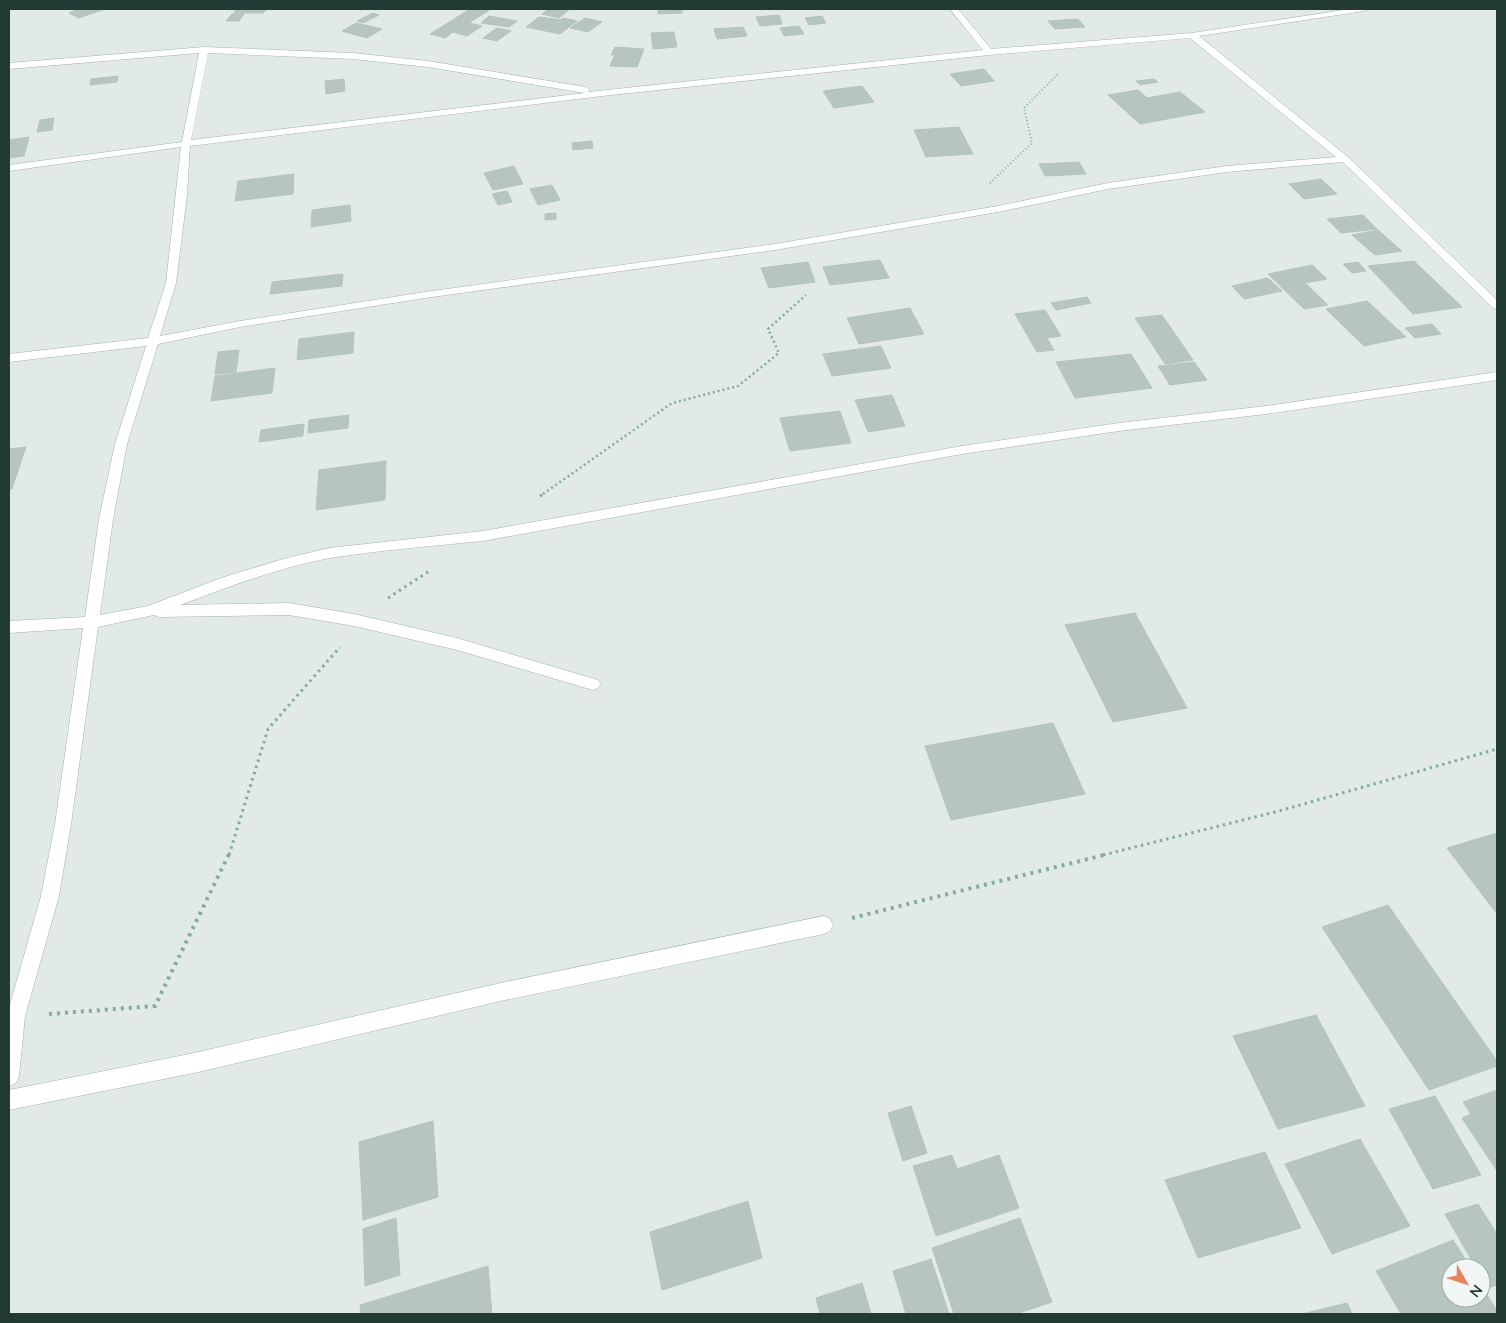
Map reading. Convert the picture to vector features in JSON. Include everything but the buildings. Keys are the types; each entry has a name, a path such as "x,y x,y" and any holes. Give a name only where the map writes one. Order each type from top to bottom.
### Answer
{"street":[{"path":"954,9 989,52"},
{"path":"9,168 186,143 602,93 1089,42 1192,35 1364,9"},
{"path":"1192,35 1345,159 1497,306"},
{"path":"9,66 204,50 362,57 428,64 602,93"},
{"path":"9,1076 16,1016 50,896 66,805 106,520 121,444 155,340 171,283 182,195 186,143 204,50"},
{"path":"9,358 155,340 325,310 698,256 776,247 998,210 1108,186 1227,169 1345,159"},
{"path":"9,627 92,622 149,611 226,582 283,564 329,554 406,543 483,536 962,450 1119,427 1266,410 1497,376"},
{"path":"149,611 289,609 354,620 457,644 594,684"},
{"path":"9,1100 194,1063 505,991 824,925"}],"path":[{"path":"953,216 1032,143 1024,108 1089,42"},
{"path":"824,925 1279,811 1497,749"}]}
